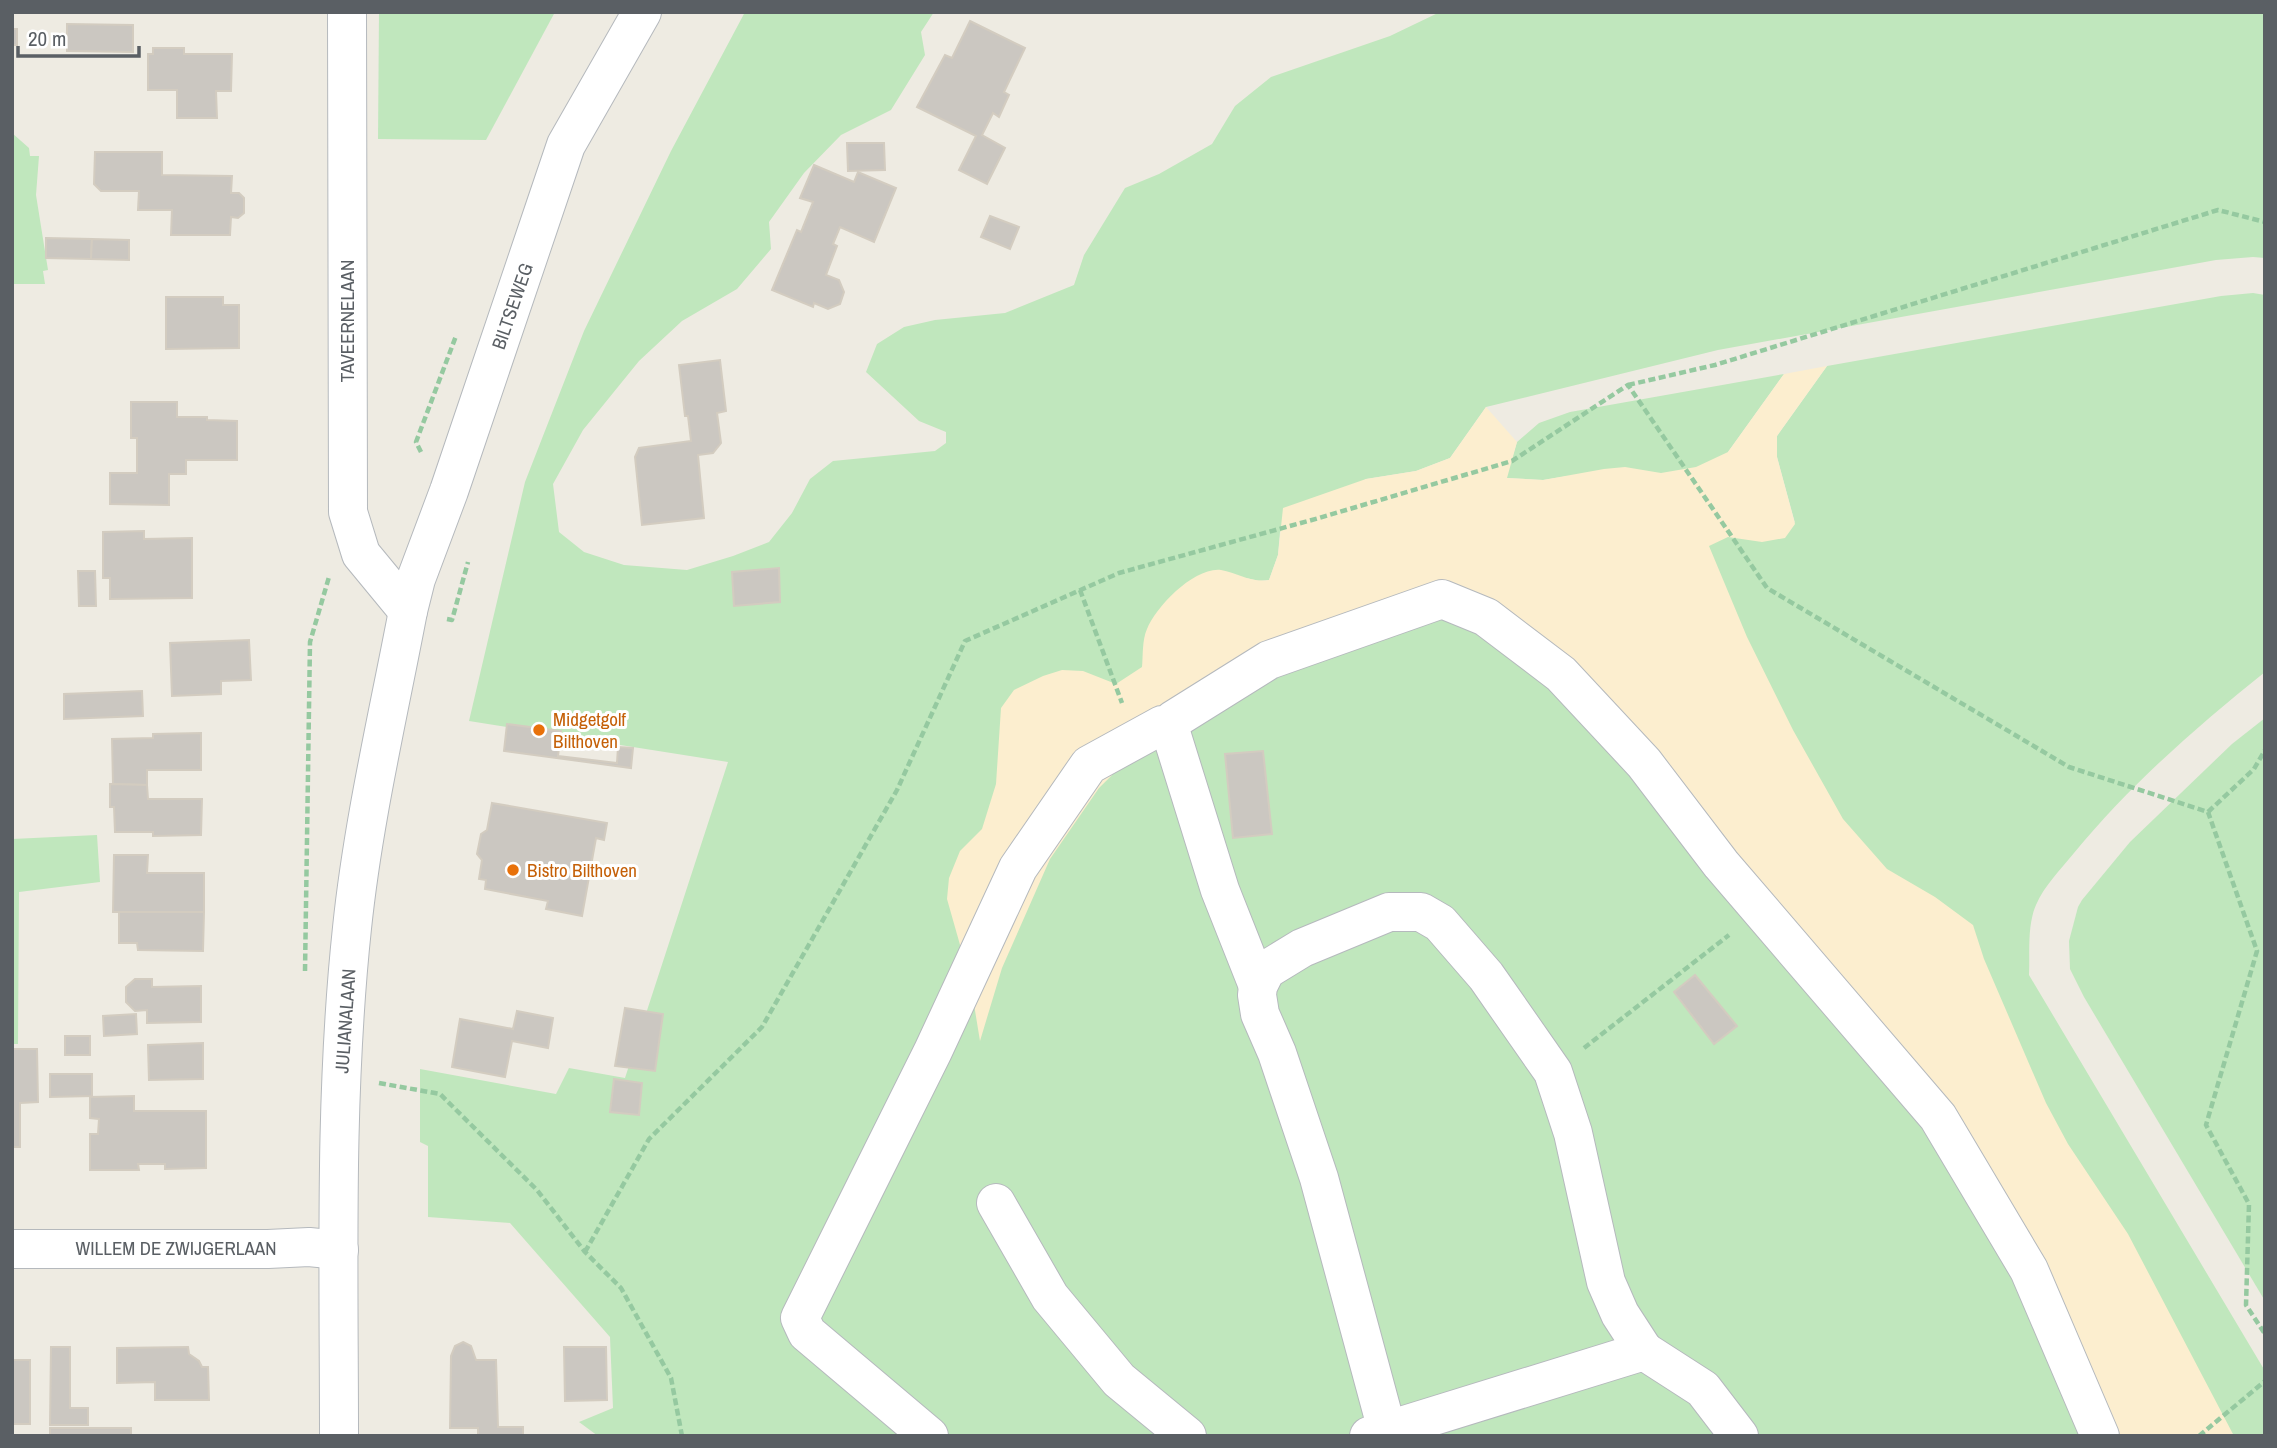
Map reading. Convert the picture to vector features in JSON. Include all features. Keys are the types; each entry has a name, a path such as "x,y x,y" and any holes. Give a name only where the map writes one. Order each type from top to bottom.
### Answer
{"street":[{"name":"TAVEERNELAAN","path":"347,12 348,512 361,554 408,611"},
{"name":"BILTSEWEG","path":"408,611 416,579 449,491 566,145 642,12"},
{"path":"929,1436 807,1333 800,1318 933,1051 1018,868 1089,765 1152,733 1269,660 1442,599 1486,617 1561,674 1644,763 1721,864 1938,1117 2029,1269 2101,1436"},
{"name":"JULIANALAAN","path":"340,1436 341,1076 352,928 364,842 408,611"},
{"path":"1152,733 1258,985 1260,1014 1277,1053 1319,1178 1378,1433 1644,1351"},
{"path":"1258,985 1266,970 1302,948 1389,912 1421,912 1440,923 1486,976 1553,1072 1573,1133 1606,1282 1620,1314 1644,1351 1703,1389 1739,1436"},
{"path":"996,1203 1050,1297 1119,1380 1187,1436"},
{"name":"WILLEM DE ZWIJGERLAAN","path":"12,1249 309,1247 339,1250"}],"path":[{"path":"585,1252 649,1139 762,1027 897,790 965,641 1119,573 1320,518 1512,461 1628,385 1715,365 2218,210 2265,222"},
{"path":"1628,385 1767,588 2069,766 2208,812"},
{"path":"305,971 310,642 348,512"},
{"path":"1080,590 1152,733"},
{"path":"2208,812 2254,769 2265,750"},
{"path":"2208,812 2258,951 2206,1125 2249,1204 2246,1305 2265,1334"},
{"path":"1553,1072 1761,911"},
{"path":"341,1076 440,1094 537,1190 585,1252 621,1288 671,1378 682,1436"},
{"path":"2199,1436 2265,1381"}],"green space":[{"path":"379,12 555,12 486,140 378,139"},
{"path":"745,12 934,12 921,32 925,55 891,110 841,135 804,173 769,222 771,249 737,289 682,321 639,361 583,430 553,484 559,532 584,552 624,565 687,570 733,556 769,542 792,513 810,479 833,461 935,451 946,443 946,432 919,421 866,372 877,344 904,327 935,320 1005,313 1074,285 1084,255 1125,188 1159,174 1212,144 1235,106 1271,77 1390,36 1440,12 2265,12 2265,258 2216,260 1718,350 1486,407 1450,458 1416,471 1366,479 1280,532 1278,555 1269,580 1246,578 1148,628 1568,476 1543,480 1506,478 1517,442 1539,423 1570,412 1784,374 1728,452 1795,523 1777,457 1777,436 1827,366 2221,296 2253,293 2265,295 2265,672 2141,780 2095,828 2053,878 2039,898 2033,913 2029,975 2265,1371 2265,1436 598,1436 579,1422 613,1408 610,1337 510,1223 428,1217 428,1146 420,1142 420,1069 556,1094 569,1068 625,1078 728,762 469,721 525,482 584,331 671,151"},
{"path":"12,133 29,148 30,156 39,156 36,195 48,270 43,271 45,284 12,284"},
{"path":"2265,718 2265,1301 2084,997 2070,969 2069,941 2082,900 2130,842 2232,744"},
{"path":"97,835 100,882 19,892 18,1044 12,1044 12,839"}],"sand":[{"path":"1827,366 1777,436 1777,457 1795,524 1785,538 1762,542 1728,537 1709,546 1747,637 1793,730 1843,819 1887,869 1935,897 1973,925 1984,959 2046,1103 2068,1144 2128,1234 2234,1436 2109,1436 1824,963 1471,611 1203,685 1099,788 1050,859 1002,968 980,1041 970,980 947,899 949,878 960,851 982,829 996,784 1001,708 1014,690 1062,670 1083,671 1116,684 1142,667 1147,629 1167,600 1188,582 1210,571 1221,570 1250,579 1269,580 1278,555 1283,508 1366,479 1416,471 1450,458 1486,407 1517,442 1507,478 1543,480 1625,467 1661,473 1696,467 1728,452 1784,374"}],"building":[{"path":"970,21 1025,48 1004,92 1009,95 999,117 993,113 982,135 1005,148 987,184 959,170 976,136 917,107 945,55 952,58"},
{"path":"67,24 133,25 133,52 67,51"},
{"path":"12,29 17,29 17,45 12,45"},
{"path":"153,48 184,48 184,54 232,54 231,91 216,91 217,118 177,118 177,90 148,90 148,54 153,54"},
{"path":"847,143 884,143 885,170 848,171"},
{"path":"95,152 162,152 162,175 232,176 231,193 239,193 244,198 244,213 238,218 231,217 230,235 171,235 172,210 138,210 139,191 101,191 94,184"},
{"path":"814,165 854,182 858,172 896,188 874,242 840,227 833,244 837,246 826,275 839,280 844,292 840,304 828,309 814,303 813,307 772,290 797,230 801,232 813,202 800,198"},
{"path":"990,216 1019,227 1010,249 981,237"},
{"path":"46,238 92,239 91,259 46,258"},
{"path":"92,239 129,240 129,260 91,259"},
{"path":"166,297 223,297 223,305 239,305 239,348 166,349"},
{"path":"720,360 726,411 717,413 721,443 713,453 698,455 704,518 642,525 635,457 639,448 691,441 679,365"},
{"path":"131,402 177,402 177,417 237,421 237,460 186,460 186,474 169,474 169,505 110,504 110,473 137,473 137,438 131,438"},
{"path":"144,531 144,539 192,538 192,598 110,599 110,578 103,578 103,532"},
{"path":"779,568 780,602 734,606 732,572"},
{"path":"78,571 95,571 96,606 79,606"},
{"path":"249,640 251,680 221,681 221,694 172,696 170,643"},
{"path":"142,691 143,716 64,719 64,694"},
{"path":"507,724 561,731 558,756 617,763 618,747 633,748 631,768 504,751"},
{"path":"201,733 201,770 147,770 147,785 110,784 113,784 112,739 153,738 153,734"},
{"path":"1263,751 1272,834 1233,838 1225,754"},
{"path":"110,784 147,785 148,799 202,799 201,835 153,836 153,832 115,832 114,807 110,807"},
{"path":"492,803 607,823 604,840 596,838 582,916 546,909 548,901 485,889 486,880 479,879 482,860 477,854 481,834 487,830"},
{"path":"114,855 148,855 147,873 204,873 204,912 113,912"},
{"path":"119,912 204,912 203,951 138,950 137,943 119,943"},
{"path":"1695,975 1737,1026 1714,1044 1674,992"},
{"path":"135,979 152,979 152,987 201,986 201,1022 147,1023 147,1010 135,1011 126,1002 126,987"},
{"path":"625,1008 663,1014 655,1071 615,1066"},
{"path":"517,1011 553,1018 548,1048 512,1041 505,1077 452,1067 460,1019 513,1029"},
{"path":"136,1014 137,1034 104,1036 103,1016"},
{"path":"65,1036 90,1036 90,1055 65,1055"},
{"path":"203,1043 203,1079 149,1080 148,1045"},
{"path":"12,1049 37,1049 38,1102 20,1103 20,1147 12,1147"},
{"path":"50,1074 92,1074 92,1096 50,1097"},
{"path":"614,1079 642,1083 639,1115 610,1112"},
{"path":"134,1096 134,1111 206,1111 206,1168 165,1169 165,1164 138,1164 139,1170 90,1170 90,1134 98,1134 99,1119 90,1118 90,1097"},
{"path":"463,1342 471,1346 476,1360 496,1360 498,1427 523,1427 523,1436 478,1436 478,1428 450,1428 451,1356 455,1346"},
{"path":"51,1347 70,1347 70,1408 88,1408 88,1425 50,1425"},
{"path":"188,1347 189,1354 199,1361 202,1367 208,1367 209,1400 155,1400 155,1382 117,1383 117,1348"},
{"path":"564,1347 606,1347 607,1400 565,1401"},
{"path":"12,1360 30,1360 30,1424 12,1424"},
{"path":"50,1428 131,1428 131,1436 50,1436"}],"place":[{"name":"Midgetgolf Bilthoven","path":"539,730"},
{"name":"Bistro Bilthoven","path":"513,870"}]}
